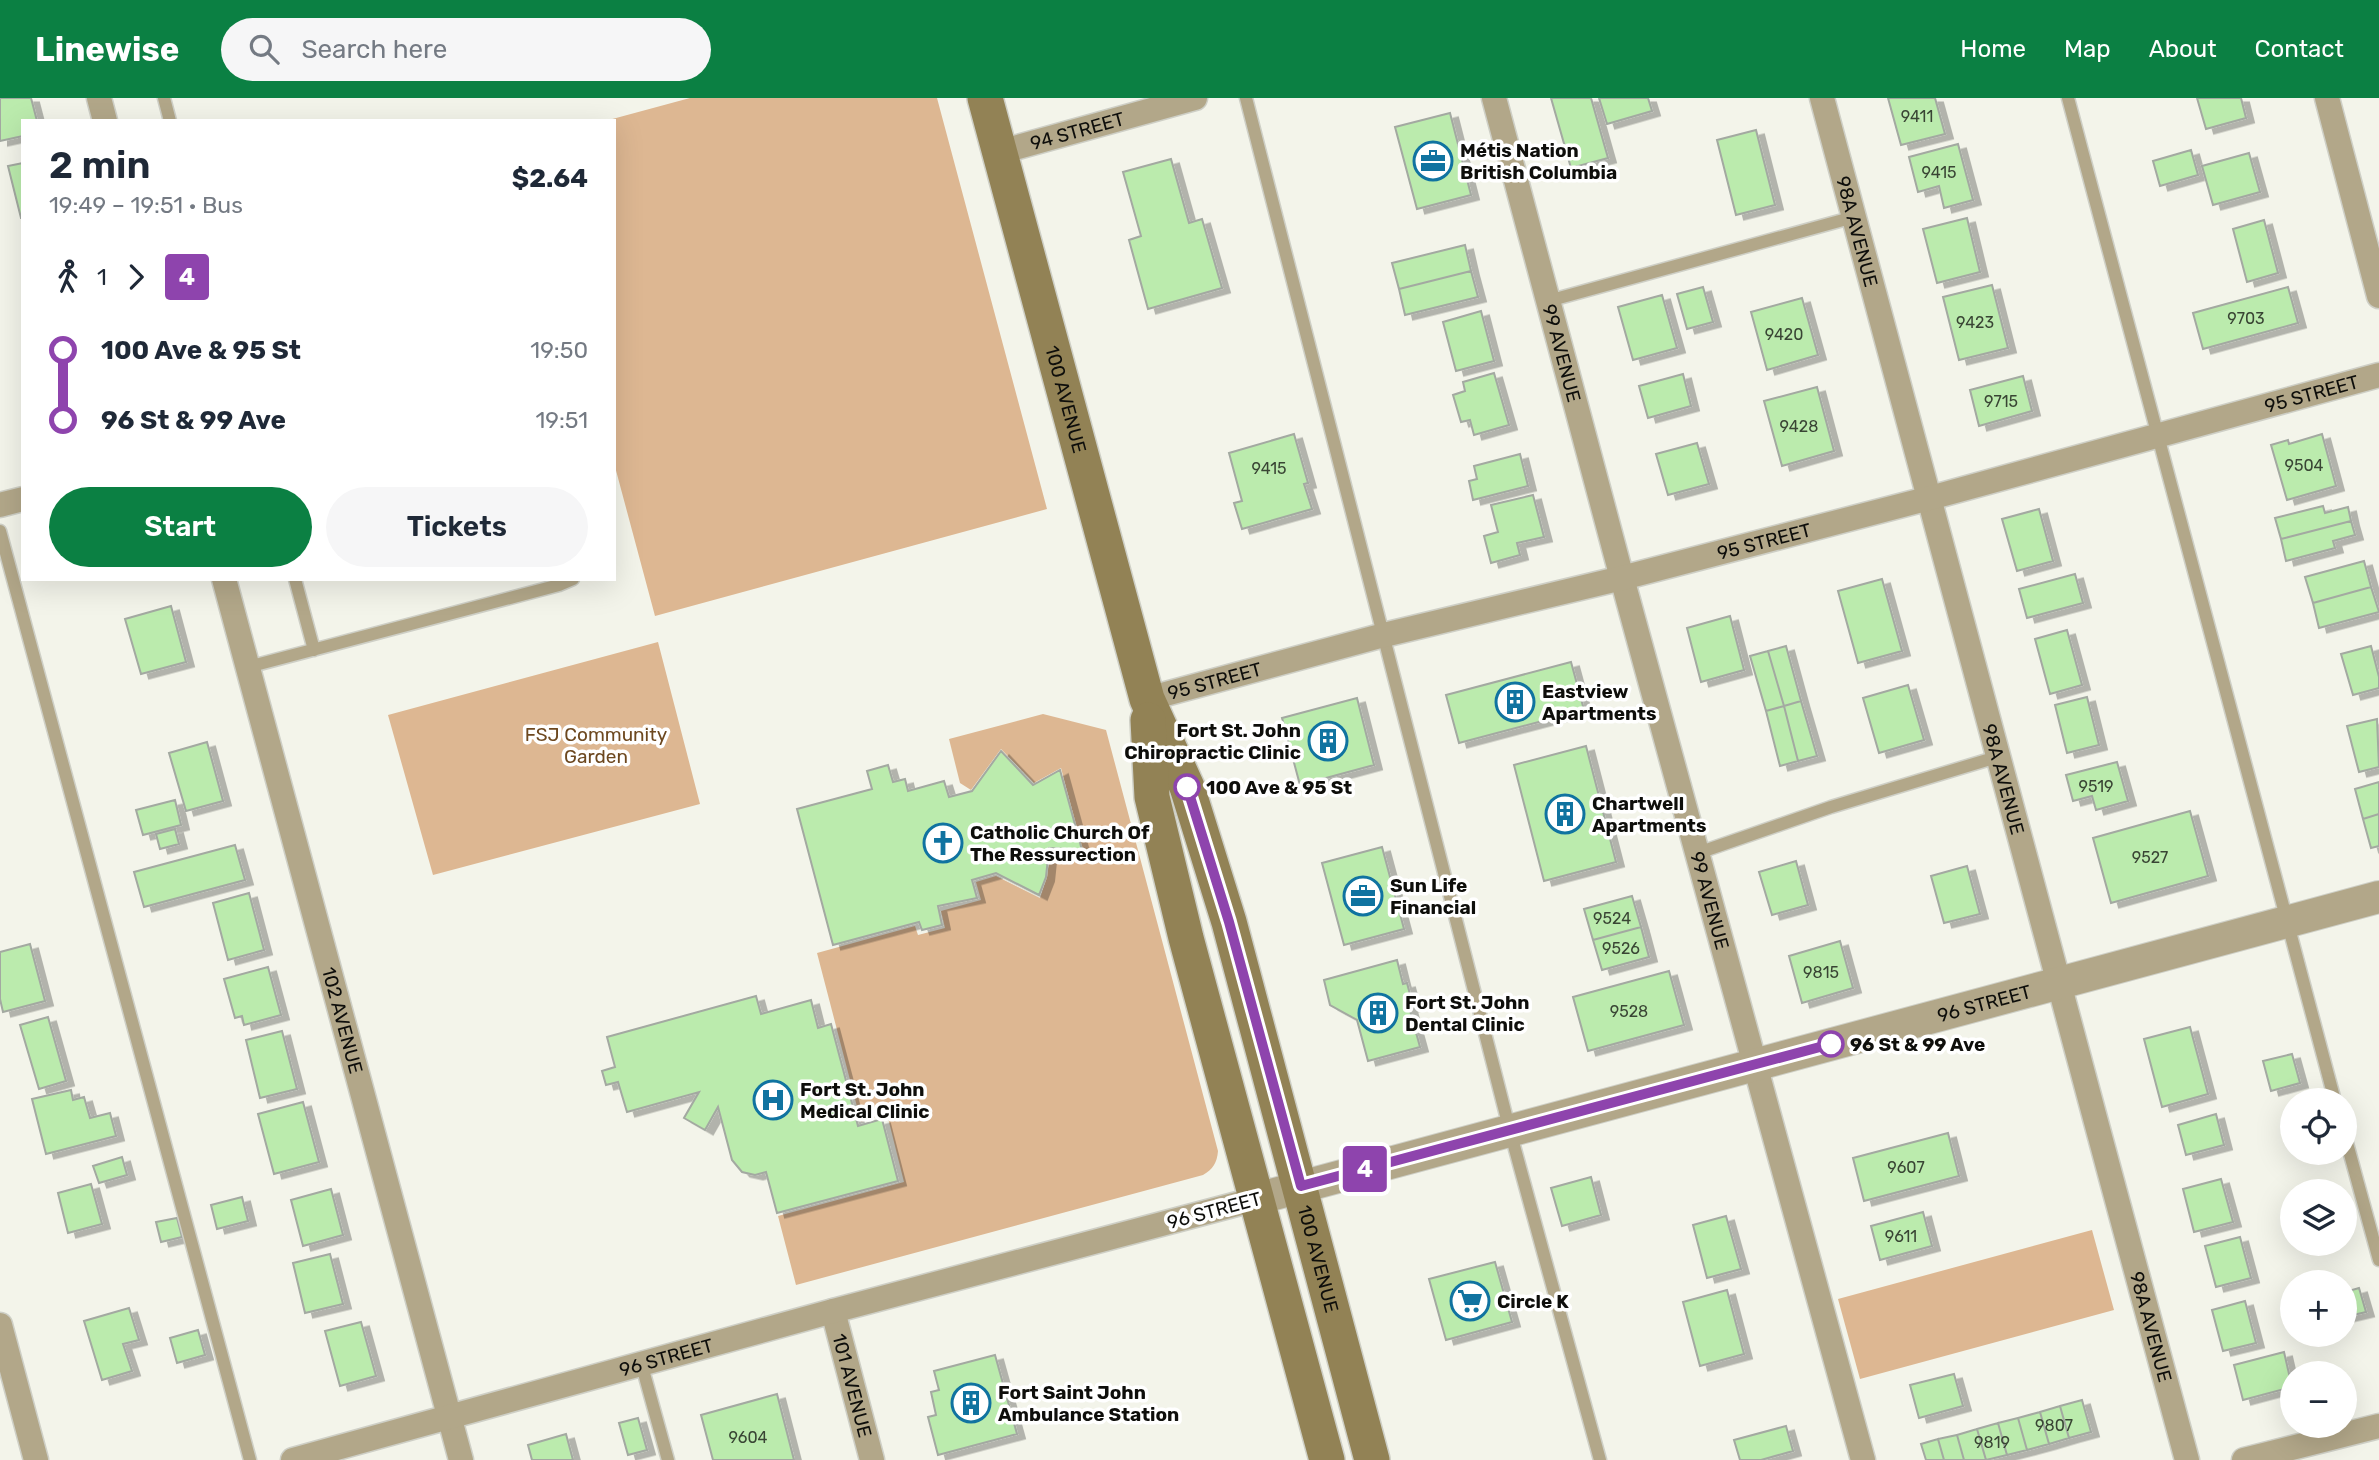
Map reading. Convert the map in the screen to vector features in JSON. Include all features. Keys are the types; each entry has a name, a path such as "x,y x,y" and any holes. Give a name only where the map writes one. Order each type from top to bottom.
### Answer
{"main road":[{"name":"100 AVENUE","path":"985,98 1147,699 1187,787 1229,922 1372,1460"},
{"name":"100 AVENUE","path":"1147,699 1152,797 1186,938 1327,1460"}],"street":[{"path":"99,98 104,119"},
{"name":"94 STREET","path":"999,152 1195,98"},
{"name":"99 AVENUE","path":"1494,98 1863,1460"},
{"name":"98A AVENUE","path":"1822,98 2187,1460"},
{"path":"2327,98 2379,296"},
{"name":"95 STREET","path":"1147,699 1384,635 1622,578 1930,498 2379,374"},
{"path":"0,505 21,500"},
{"name":"102 AVENUE","path":"225,581 461,1460"},
{"name":"96 STREET","path":"293,1460 642,1366 833,1311 2379,897"},
{"name":"101 AVENUE","path":"833,1311 872,1460"},
{"path":"0,1325 36,1460"},
{"path":"2244,1460 2379,1426"}],"lane":[{"path":"164,98 169,119"},
{"path":"1246,98 1510,1131 1600,1460"},
{"path":"2068,98 2331,1088"},
{"path":"1549,301 1854,217"},
{"path":"0,531 250,1460"},
{"path":"296,581 314,650"},
{"path":"248,667 568,581"},
{"path":"1698,853 1831,807 1997,757"},
{"path":"2353,1165 2379,1260"},
{"path":"642,1366 668,1460"}],"green space":[{"path":"690,98 937,98 1047,509 655,616 616,470 616,119 612,119"},
{"name":"FSJ Community Garden","path":"658,642 700,804 433,875 388,715"},
{"path":"1043,714 1106,730 1218,1151 1215,1162 1203,1175 796,1285 778,1216 904,1182 887,1114 861,1122 817,953 915,926 918,935 945,928 941,911 981,900 976,882 996,876 1040,898 1047,877 1051,850 1083,851 1061,768 1034,783 1001,749 971,790 960,783 949,739"},
{"path":"2092,1230 2114,1310 1860,1379 1838,1299"}],"building":[{"path":"0,98 31,98 36,119 21,119 21,136 0,141"},
{"path":"1551,98 1591,98 1608,158 1571,168"},
{"path":"1599,98 1648,98 1652,111 1607,124"},
{"path":"1888,98 1935,98 1945,134 1901,145"},
{"path":"2197,98 2241,98 2246,118 2206,129"},
{"name":"Métis Nation British Columbia","path":"1450,113 1471,195 1417,209 1395,127"},
{"path":"1756,130 1775,205 1736,215 1717,140"},
{"path":"1958,144 1973,200 1944,208 1939,186 1918,192 1909,157"},
{"path":"2191,150 2198,175 2160,186 2153,161"},
{"path":"2249,153 2260,192 2213,205 2202,166"},
{"path":"1171,159 1189,223 1202,219 1222,288 1148,309 1129,240 1141,236 1123,172"},
{"path":"21,163 21,218 8,166"},
{"path":"1967,218 1980,272 1937,283 1923,229"},
{"path":"2264,220 2278,273 2247,282 2233,229"},
{"path":"1465,245 1471,271 1399,289 1392,263"},
{"path":"1471,271 1478,297 1405,315 1399,289"},
{"path":"1992,285 2008,348 1959,360 1943,297"},
{"path":"1703,287 1713,322 1687,329 1677,294"},
{"path":"2288,287 2298,323 2203,349 2193,313"},
{"path":"1662,295 1677,348 1633,360 1618,307"},
{"path":"1802,298 1818,355 1767,370 1751,312"},
{"path":"1481,311 1494,361 1456,371 1443,322"},
{"path":"1494,373 1509,425 1474,435 1470,420 1461,422 1453,395 1465,391 1463,382"},
{"path":"1683,374 1691,406 1648,418 1639,386"},
{"path":"2023,376 2032,411 1979,426 1970,390"},
{"path":"1817,387 1834,451 1782,466 1764,401"},
{"path":"1294,434 1308,483 1304,484 1312,509 1242,529 1234,503 1242,501 1229,453"},
{"path":"2322,434 2336,486 2287,500 2271,445 2288,440 2289,444"},
{"path":"1697,443 1709,484 1668,495 1656,454"},
{"path":"1520,454 1528,486 1473,500 1469,481 1477,479 1474,466"},
{"path":"1533,495 1544,537 1517,543 1520,555 1491,563 1484,536 1498,532 1491,505"},
{"path":"2323,506 2325,513 2348,507 2351,521 2281,539 2275,518"},
{"path":"2039,509 2053,561 2017,571 2002,519"},
{"path":"2351,521 2355,535 2333,541 2335,548 2286,561 2281,539"},
{"path":"2364,561 2371,587 2313,603 2305,577"},
{"path":"2075,574 2083,603 2027,618 2019,589"},
{"path":"1882,579 1902,651 1858,663 1838,591"},
{"path":"2371,587 2379,612 2319,628 2313,603"},
{"path":"171,606 186,662 141,674 125,619"},
{"path":"1730,616 1744,670 1701,682 1687,628"},
{"path":"2067,630 2082,685 2050,694 2035,639"},
{"path":"1786,646 1801,701 1784,706 1768,651"},
{"path":"2371,646 2379,688 2353,695 2341,654"},
{"path":"1768,651 1784,706 1766,711 1750,656"},
{"name":"Eastview Apartments","path":"1571,662 1584,710 1459,743 1446,695"},
{"path":"1908,685 1924,740 1879,753 1863,698"},
{"path":"2087,697 2099,745 2067,753 2055,705"},
{"name":"Fort St. John Chiropractic Clinic","path":"1357,698 1374,765 1300,785 1282,718"},
{"path":"1801,701 1817,756 1798,761 1784,706"},
{"path":"1784,706 1798,761 1780,766 1766,711"},
{"path":"2377,719 2379,767 2359,772 2347,726"},
{"path":"207,742 223,801 186,811 169,753"},
{"name":"Chartwell Apartments","path":"1586,746 1616,862 1544,881 1514,765"},
{"name":"Catholic Church Of The Ressurection","path":"1001,751 1033,785 1060,770 1082,850 1049,848 1046,877 1039,895 996,873 972,880 977,898 938,906 942,925 922,930 919,922 833,945 797,809 872,789 867,771 888,765 893,782 905,779 908,791 944,781 949,797 972,791"},
{"path":"2117,762 2128,801 2096,810 2092,796 2073,801 2066,775"},
{"path":"2379,782 2379,814 2363,819 2355,789"},
{"path":"175,800 181,825 143,835 136,810"},
{"path":"2190,811 2208,876 2111,903 2093,838"},
{"path":"2379,814 2379,846 2371,848 2363,819"},
{"path":"175,829 179,844 160,849 156,834"},
{"path":"235,845 245,880 144,907 134,872"},
{"name":"Sun Life Financial","path":"1382,847 1404,929 1344,945 1322,863"},
{"path":"1796,861 1808,905 1772,915 1759,872"},
{"path":"1967,866 1980,914 1944,923 1931,876"},
{"path":"249,893 264,950 228,960 213,903"},
{"path":"1632,896 1641,927 1593,940 1584,909"},
{"path":"1641,927 1649,957 1602,970 1593,940"},
{"path":"1840,941 1853,988 1802,1003 1789,956"},
{"path":"30,944 45,1001 3,1012 0,999 0,952"},
{"name":"Fort St. John Dental Clinic","path":"1397,960 1403,984 1407,983 1413,1006 1409,1007 1420,1047 1368,1061 1357,1020 1330,1005 1324,980"},
{"path":"268,967 281,1015 244,1025 242,1016 235,1018 224,979"},
{"path":"1669,971 1684,1025 1588,1051 1573,997"},
{"name":"Fort St. John Medical Clinic","path":"756,996 761,1014 811,1000 818,1028 831,1024 858,1126 882,1119 898,1181 777,1213 766,1172 755,1175 742,1172 732,1160 718,1107 705,1130 684,1118 699,1092 627,1112 618,1082 606,1085 602,1071 615,1067 607,1037"},
{"path":"48,1017 66,1081 39,1089 20,1025"},
{"path":"2190,1027 2208,1094 2162,1107 2144,1039"},
{"path":"282,1031 297,1089 260,1098 246,1040"},
{"path":"2292,1054 2300,1083 2271,1091 2263,1061"},
{"path":"71,1090 73,1100 84,1097 90,1118 110,1113 116,1136 46,1154 32,1099"},
{"path":"303,1102 319,1162 274,1174 258,1114"},
{"path":"2216,1114 2224,1145 2186,1155 2178,1125"},
{"path":"1948,1133 1959,1176 1864,1201 1853,1158"},
{"path":"122,1157 127,1175 99,1183 93,1166"},
{"path":"1591,1177 1601,1215 1562,1226 1551,1188"},
{"path":"2221,1179 2233,1222 2194,1232 2183,1189"},
{"path":"91,1184 102,1224 68,1233 58,1193"},
{"path":"331,1189 343,1235 303,1246 291,1200"},
{"path":"242,1197 248,1221 217,1229 211,1205"},
{"path":"1923,1212 1932,1246 1880,1260 1871,1226"},
{"path":"1726,1216 1741,1269 1707,1278 1693,1225"},
{"path":"177,1218 182,1237 161,1242 156,1222"},
{"path":"2240,1237 2251,1278 2216,1287 2205,1246"},
{"path":"330,1254 343,1304 305,1313 293,1263"},
{"name":"Circle K","path":"1495,1262 1512,1322 1446,1340 1429,1279"},
{"path":"2357,1289 2366,1312 2357,1314"},
{"path":"1727,1290 1744,1354 1700,1366 1683,1302"},
{"path":"2245,1301 2256,1343 2223,1351 2212,1310"},
{"path":"129,1308 139,1340 123,1344 132,1371 102,1380 84,1321"},
{"path":"361,1322 376,1376 340,1386 325,1331"},
{"path":"198,1330 205,1355 177,1363 170,1338"},
{"path":"2284,1352 2286,1361 2280,1361 2280,1390 2243,1400 2234,1365"},
{"name":"Fort Saint John Ambulance Station","path":"995,1355 1017,1434 938,1455 928,1417 936,1415 931,1392 939,1390 934,1371"},
{"path":"1954,1374 1963,1406 1919,1418 1910,1385"},
{"path":"777,1394 794,1460 713,1460 701,1415"},
{"path":"2082,1400 2091,1432 2069,1438 2060,1406"},
{"path":"2060,1406 2069,1438 2049,1444 2040,1412"},
{"path":"2040,1412 2049,1444 2027,1450 2018,1418"},
{"path":"638,1418 647,1450 628,1455 619,1423"},
{"path":"2018,1418 2027,1450 2007,1455 1998,1423"},
{"path":"1998,1423 2007,1455 1986,1460 1977,1429"},
{"path":"1786,1426 1793,1451 1761,1460 1740,1460 1734,1440"},
{"path":"1977,1429 1986,1460 1964,1460 1957,1435"},
{"path":"566,1434 573,1460 532,1460 528,1445"},
{"path":"1957,1435 1964,1460 1944,1460 1938,1439"},
{"path":"1938,1439 1944,1460 1926,1460 1921,1444"}],"bus line":[{"name":"4","path":"1187,787 1229,922 1301,1186 1831,1044"}],"place":[{"name":"Métis Nation British Columbia","path":"1433,161"},
{"name":"Eastview Apartments","path":"1515,702"},
{"name":"Fort St. John Chiropractic Clinic","path":"1328,741"},
{"name":"100 Ave & 95 St","path":"1187,787"},
{"name":"Chartwell Apartments","path":"1565,814"},
{"name":"Catholic Church Of The Ressurection","path":"943,843"},
{"name":"Sun Life Financial","path":"1363,896"},
{"name":"Fort St. John Dental Clinic","path":"1378,1013"},
{"name":"96 St & 99 Ave","path":"1831,1044"},
{"name":"Fort St. John Medical Clinic","path":"773,1100"},
{"name":"Circle K","path":"1470,1301"},
{"name":"Fort Saint John Ambulance Station","path":"971,1403"}]}
